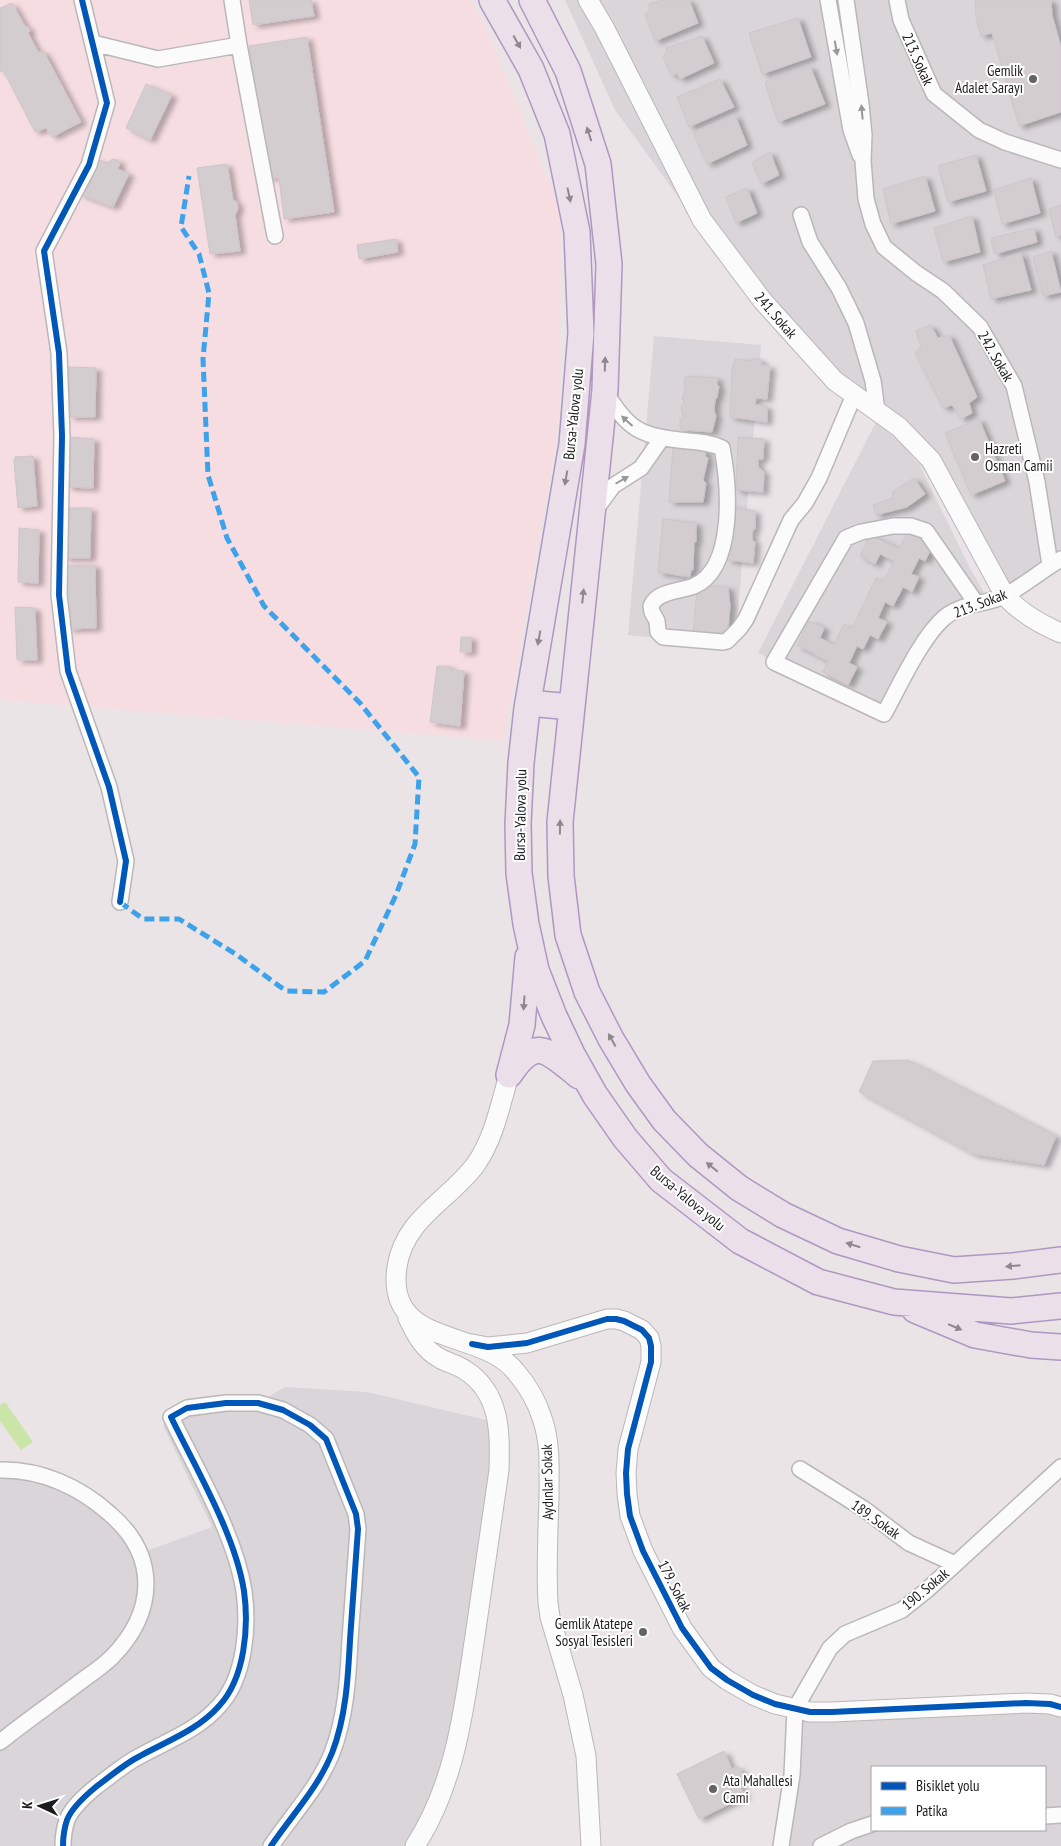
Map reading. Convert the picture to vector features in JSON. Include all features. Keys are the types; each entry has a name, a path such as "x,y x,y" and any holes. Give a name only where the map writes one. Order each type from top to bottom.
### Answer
{"highway":[{"name":"Bursa-Yalova yolu","path":"492,0 531,69 557,134 577,232 581,333 572,444 528,703 521,764 518,824 519,874 529,937 536,970 554,1016 588,1084 625,1138 661,1180 740,1241 818,1282 894,1302 1011,1311 1061,1306"},
{"name":"Bursa-Yalova yolu","path":"532,0 568,71 598,164 609,264 604,390 560,822 561,876 568,935 587,992 610,1038 638,1084 664,1120 698,1155 739,1188 783,1215 838,1241 899,1259 954,1270 1057,1260"},
{"path":"528,703 572,707"},
{"path":"509,1075 522,1025 529,937"},
{"path":"509,1075 522,1058 532,1051 538,1050 548,1052 556,1057 588,1084"},
{"path":"894,1302 975,1335 1031,1345 1061,1347"}],"street":[{"path":"82,0 107,103 89,165 44,251 59,354 62,436 59,596 68,670 109,787 126,861 120,902"},
{"path":"232,0 276,236"},
{"name":"241. Sokak","path":"588,0 604,27 702,220 762,300 835,381 899,426 931,460 1005,596 1022,612 1042,626 1061,632"},
{"name":"242. Sokak","path":"828,0 851,130 862,161"},
{"name":"242. Sokak","path":"846,0 861,104 864,135 862,161 866,199 873,224 884,247 916,273 943,291 980,326 1014,386 1056,562"},
{"name":"213. Sokak","path":"897,0 901,20 934,94 979,130 1004,142 1061,160"},
{"path":"93,43 158,59 239,44"},
{"path":"801,215 810,242 840,288 856,323 873,381 877,411"},
{"path":"604,390 631,426 643,433 662,438 711,444 722,448 727,474 725,535 720,557 713,570 705,579 695,585 658,597 652,602 652,612 657,621 658,632 664,637 723,642 733,636 746,619 788,527 810,496 819,478 854,394"},
{"path":"591,517 613,486 641,468 662,438"},
{"name":"213. Sokak","path":"976,603 926,531 911,526 893,526 861,532 846,538 774,662 884,714 927,637 935,627 955,610 1005,596 1056,562"},
{"name":"Aydınlar Sokak","path":"509,1075 495,1125 484,1152 469,1172 426,1213 404,1247 398,1262 397,1291 404,1308 413,1319 430,1331 472,1344 507,1362 516,1371 542,1418 549,1458 548,1603 550,1617 574,1695 586,1756 591,1846"},
{"path":"404,1308 423,1345 440,1359 464,1369 488,1394 496,1412 500,1437 499,1470 464,1714 450,1768 425,1830 415,1846"},
{"name":"179. Sokak","path":"472,1344 488,1347 527,1344 599,1321 616,1319 634,1325 649,1338 651,1362 632,1430 628,1457 627,1494 630,1516 643,1551 682,1628 706,1662 721,1676 753,1696 795,1709 832,1712 1026,1703 1050,1704 1061,1707"},
{"path":"63,1846 68,1818 76,1806 90,1792 139,1756 200,1723 221,1704 228,1694 244,1648 246,1606 239,1570 215,1506 171,1417 187,1408 226,1403 258,1403 283,1410 310,1425 326,1439 356,1514 358,1529 348,1686 339,1731 332,1754 322,1774 271,1846"},
{"name":"190. Sokak","path":"795,1709 830,1648 845,1634 902,1610 1061,1467"},
{"name":"189. Sokak","path":"800,1469 864,1509 909,1543 955,1564"},
{"path":"0,1470 21,1471 67,1484 98,1504 124,1526 133,1538 144,1562 146,1584 140,1613 135,1625 111,1658 0,1742"},
{"path":"781,1846 792,1775 795,1709"},
{"path":"1046,1816 1061,1815"},
{"path":"821,1846 851,1831 871,1824"}],"shaded area":[{"path":"0,0 470,0 484,23 559,208 560,415 504,741 0,700"},
{"path":"565,0 1061,0 1061,566 1015,599 885,415 759,308 615,110"},
{"path":"654,336 761,345 735,645 628,635"},
{"path":"876,422 902,444 919,464 969,566 988,600 936,621 888,714 758,653"},
{"path":"285,1387 367,1392 499,1423 463,1714 415,1846 0,1846 0,1470 67,1484 141,1553 212,1527 163,1426 171,1417 258,1403"},
{"path":"1061,1707 1061,1846 781,1846 795,1709"}],"green space":[{"path":"5,1402 33,1442 21,1450 0,1421 0,1405"}],"building":[{"path":"249,0 311,0 314,16 253,25"},
{"path":"663,0 689,0 698,23 655,41 645,14 650,10 649,4"},
{"name":"Gemlik Adalet Sarayı","path":"975,0 1051,0 1052,15 1061,47 1061,112 1019,126 992,33 981,36 976,18"},
{"path":"12,3 25,26 28,27 30,31 28,33 38,52 43,51 45,54 81,122 52,137 46,128 35,132 3,70 0,72 0,8"},
{"path":"798,18 811,57 762,74 749,33"},
{"path":"702,36 714,63 680,79 677,74 671,75 663,56 667,52 666,48"},
{"path":"307,37 334,212 284,219 279,178 267,177 266,157 249,46"},
{"path":"810,66 825,104 778,122 765,83"},
{"path":"720,79 734,107 689,127 677,97"},
{"path":"146,84 172,95 150,140 126,128"},
{"path":"735,115 747,145 707,164 693,132"},
{"path":"770,152 779,175 761,184 752,162"},
{"path":"976,155 986,191 948,202 938,166"},
{"path":"95,159 108,163 112,159 117,160 120,162 118,169 129,174 113,207 79,194"},
{"path":"227,164 233,200 237,202 238,209 235,215 240,251 210,254 197,168"},
{"path":"925,176 935,211 891,224 883,189"},
{"path":"1031,178 1040,213 1002,224 994,190"},
{"path":"747,188 757,213 736,223 726,197"},
{"path":"1061,205 1061,235 1056,237 1049,209"},
{"path":"972,216 980,252 943,262 934,228"},
{"path":"1034,228 1037,242 995,254 991,241 992,238"},
{"path":"396,239 398,252 359,259 357,245"},
{"path":"1051,251 1061,292 1043,296 1033,257"},
{"path":"1021,253 1031,290 991,299 983,265"},
{"path":"930,325 938,338 949,335 977,397 969,403 972,413 961,419 952,405 943,408 915,353 921,346 916,331"},
{"path":"735,359 750,361 751,359 761,359 761,365 770,366 767,399 756,398 755,405 767,406 767,422 730,417 732,369"},
{"path":"69,367 96,368 95,417 69,417"},
{"path":"687,376 717,378 719,386 715,400 714,411 716,416 712,432 682,430 680,427 680,418 682,419 683,417 681,406 685,402 682,399 685,389 684,378"},
{"name":"Hazreti Osman Camii","path":"979,419 1005,481 971,495 945,433"},
{"path":"68,437 94,439 93,488 67,487"},
{"path":"738,437 764,439 763,459 758,459 758,467 764,472 763,492 736,490"},
{"path":"673,448 706,450 705,456 708,458 703,480 706,483 703,502 669,502"},
{"path":"33,456 37,506 18,508 15,457"},
{"path":"914,478 925,494 907,507 876,515 873,505 893,498 892,492"},
{"path":"728,506 755,511 755,529 753,529 752,535 752,540 755,542 753,563 727,560"},
{"path":"66,508 91,508 90,558 64,558"},
{"path":"663,519 696,523 693,570 691,570 690,577 658,572"},
{"path":"19,528 39,530 38,583 18,582"},
{"path":"908,531 934,543 925,561 919,558 911,574 919,577 912,592 903,587 893,606 885,602 878,618 887,622 878,639 870,635 863,649 857,646 849,663 857,667 848,685 823,672 828,661 797,645 809,621 824,628 820,638 834,645 844,624 852,628 876,578 883,582 894,561 880,554 875,564 860,556 870,535 899,549"},
{"path":"70,565 95,565 96,628 68,629 67,568"},
{"path":"701,585 728,587 730,606 728,630 723,639 693,637 696,600 697,594 700,594"},
{"path":"15,607 35,608 37,660 17,660"},
{"path":"461,637 471,637 471,652 460,652"},
{"path":"437,666 450,666 450,670 464,671 460,726 430,722"},
{"path":"908,1060 1056,1136 1044,1165 973,1154 859,1092 873,1061"},
{"name":"Ata Mahallesi Cami","path":"724,1751 732,1769 738,1766 744,1778 738,1781 745,1796 699,1819 677,1774"}],"marked path":[{"path":"120,902 143,919 179,919 237,955 286,991 324,992 365,961 396,895 415,844 419,777 360,703 264,606 227,538 208,475 203,359 209,293 199,254 181,227 189,176"}],"cycle path":[{"path":"82,0 107,103 89,165 44,251 59,353 62,436 59,595 68,671 109,787 126,861 120,902"},
{"path":"472,1344 488,1347 527,1343 607,1319 624,1321 642,1330 649,1338 651,1362 628,1449 626,1473 630,1516 643,1551 682,1628 711,1668 727,1680 753,1695 775,1704 810,1712 1026,1703 1050,1704 1061,1707"},
{"path":"63,1846 67,1820 72,1810 84,1797 128,1763 202,1722 219,1706 235,1681 243,1651 246,1620 244,1591 239,1569 214,1502 171,1417 187,1408 226,1403 258,1403 283,1410 310,1425 326,1439 356,1514 358,1529 347,1683 337,1739 320,1778 271,1846"}],"place":[{"name":"Gemlik Adalet Sarayı","path":"1033,79"},
{"name":"Hazreti Osman Camii","path":"975,457"},
{"name":"Gemlik Atatepe Sosyal Tesisleri","path":"643,1632"},
{"name":"Ata Mahallesi Cami","path":"713,1789"}]}
